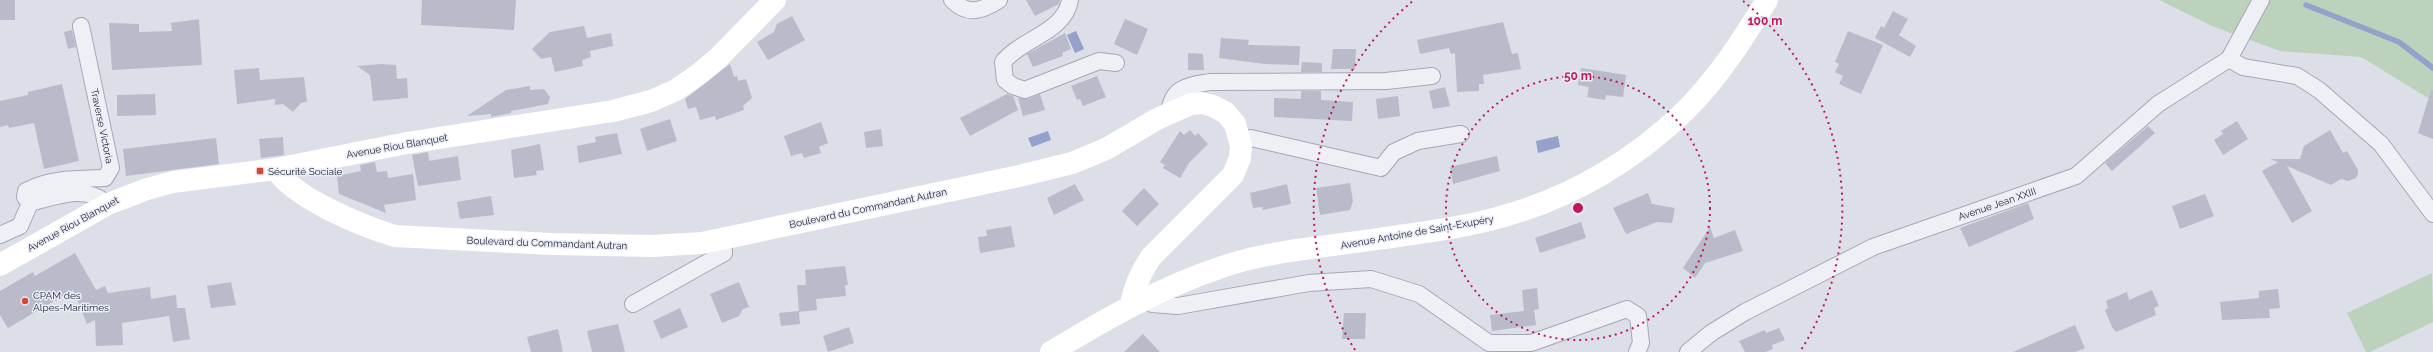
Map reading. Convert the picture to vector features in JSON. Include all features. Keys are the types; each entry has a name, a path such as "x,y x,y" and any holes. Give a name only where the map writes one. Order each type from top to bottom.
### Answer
{"street":[{"name":"Avenue Riou Blanquet","path":"0,265 108,204 147,189 173,182 276,169 407,143 613,111 651,101 676,90 699,74 718,58 775,0"},
{"path":"952,0 960,7 970,11 985,9 999,0"},
{"path":"1070,0 1065,15 1058,23 1009,54 1003,62 1005,80 1013,86 1025,90 1099,62 1116,63"},
{"name":"Avenue Antoine de Saint-Exupéry","path":"1051,352 1139,301 1222,266 1303,250 1465,226 1504,216 1547,202 1586,185 1619,164 1686,111 1722,68 1766,0"},
{"name":"Avenue Jean XXIII","path":"1688,352 1711,333 1745,312 1873,247 2076,176 2158,104 2229,59 2261,0"},
{"name":"Traverse Victoria","path":"0,235 20,226 30,203 26,197 26,191 36,185 64,179 105,178 111,168 81,26"},
{"path":"2229,59 2243,67 2297,76 2342,109 2381,144 2433,214"},
{"path":"1169,113 1170,103 1175,93 1188,86 1210,82 1386,82 1432,76"},
{"name":"Boulevard du Commandant Autran","path":"276,169 290,187 305,196 375,230 395,236 469,241 652,246 702,243 1019,176 1072,163 1106,149 1169,113 1191,104 1202,103 1213,106 1226,113 1235,124 1240,140 1240,158 1233,175 1151,257 1135,287 1139,301"},
{"path":"1240,140 1251,138 1381,168 1394,152 1418,141 1461,134"},
{"path":"2388,154 2412,170 2433,198"},
{"path":"30,203 67,194 84,193 98,196 108,204"},
{"path":"633,304 724,253 723,238"},
{"path":"1139,301 1152,304 1178,306 1309,283 1371,279 1418,294 1489,343 1532,343 1627,309 1638,316 1641,343 1637,352"}],"green space":[{"path":"2159,0 2433,0 2433,101 2361,57 2280,51 2212,26"},
{"path":"2432,273 2433,322 2370,352 2366,352 2347,313"}],"water":[{"path":"1076,31 1084,49 1075,53 1067,35"},
{"path":"1048,131 1051,140 1032,147 1028,138"},
{"path":"1558,136 1560,147 1538,153 1536,141"}],"building":[{"path":"0,0 15,0 15,20 0,20"},
{"path":"422,0 516,0 514,30 421,25"},
{"path":"1026,0 1060,0 1059,4 1035,16"},
{"path":"1893,11 1908,19 1899,35 1916,46 1910,57 1875,38 1881,26 1884,28"},
{"path":"792,16 805,40 768,60 757,42 774,32 777,24"},
{"path":"199,19 202,65 112,70 109,23 139,24 139,32 172,31 171,23"},
{"path":"1125,19 1148,29 1137,55 1114,44"},
{"path":"1503,22 1512,54 1518,53 1521,69 1483,75 1484,84 1479,84 1479,91 1457,92 1455,53 1451,54 1449,48 1420,54 1417,40"},
{"path":"584,26 587,38 611,33 613,46 590,51 591,57 582,60 583,66 555,72 551,57 541,59 532,49 550,32"},
{"path":"72,30 76,47 68,49 64,32"},
{"path":"1848,31 1883,45 1861,94 1839,84 1843,76 1835,72 1839,64 1835,62"},
{"path":"1065,33 1071,49 1062,53 1063,56 1033,67 1027,54"},
{"path":"1221,38 1249,40 1248,45 1300,46 1299,65 1264,64 1219,58"},
{"path":"1333,49 1356,49 1355,69 1331,69"},
{"path":"1188,53 1203,54 1204,70 1188,70"},
{"path":"1302,62 1322,63 1322,72 1301,72"},
{"path":"382,64 396,65 397,79 407,78 408,98 373,101 370,75 357,66"},
{"path":"730,64 734,77 737,76 738,81 746,79 752,98 743,106 744,110 716,120 715,116 700,120 696,107 688,109 685,99"},
{"path":"259,68 260,80 304,77 307,102 301,103 293,112 283,104 275,105 275,99 237,104 234,70"},
{"path":"1581,68 1626,75 1623,97 1606,95 1605,100 1587,97 1589,87 1578,85"},
{"path":"1097,76 1106,97 1083,106 1080,99 1077,100 1071,86"},
{"path":"62,84 79,161 44,169 34,123 9,128 8,125 0,127 0,101 28,95 28,92"},
{"path":"530,86 530,90 544,89 550,97 548,104 511,111 511,113 491,117 491,114 467,116 506,90"},
{"path":"1445,87 1450,106 1433,109 1429,91"},
{"path":"2431,90 2433,90 2433,139 2418,133"},
{"path":"1301,91 1321,91 1321,100 1353,102 1352,121 1274,117 1274,98 1301,99"},
{"path":"155,94 156,115 117,116 117,95"},
{"path":"1007,94 1013,96 1018,110 970,136 960,118"},
{"path":"1040,94 1045,110 1023,116 1018,98 1028,99"},
{"path":"1398,96 1400,116 1378,119 1376,99"},
{"path":"670,119 677,141 647,151 640,129"},
{"path":"2237,121 2248,139 2223,155 2214,140 2223,134 2221,131"},
{"path":"821,122 828,143 819,147 821,153 804,158 802,153 791,156 784,136"},
{"path":"2148,126 2155,133 2112,171 2105,163"},
{"path":"881,129 883,146 866,148 864,132"},
{"path":"1190,130 1195,136 1198,133 1208,144 1189,163 1180,178 1163,168 1165,165 1160,162 1180,131 1184,135"},
{"path":"2330,130 2343,153 2347,151 2358,170 2358,174 2356,178 2348,181 2341,179 2331,185 2287,166 2312,211 2292,223 2262,171 2278,162 2270,159 2300,159 2304,146"},
{"path":"617,133 622,154 579,163 577,146 596,142 595,137"},
{"path":"283,137 284,155 261,158 259,139"},
{"path":"216,138 219,164 126,176 123,149"},
{"path":"540,144 544,170 536,171 537,175 514,178 511,150"},
{"path":"428,152 429,161 458,156 461,180 418,186 412,155"},
{"path":"1497,156 1500,171 1453,184 1450,167"},
{"path":"375,162 377,172 387,171 388,178 413,174 416,200 384,205 386,213 339,194 337,176 361,171 360,165"},
{"path":"1350,183 1353,201 1350,210 1320,215 1316,188"},
{"path":"1075,184 1084,200 1054,215 1047,198"},
{"path":"1287,184 1291,204 1263,210 1262,207 1253,208 1250,193"},
{"path":"1144,188 1159,204 1137,226 1122,211"},
{"path":"1648,193 1652,204 1675,208 1672,223 1657,222 1626,234 1613,208"},
{"path":"2205,194 2214,216 2180,229 2172,206"},
{"path":"491,196 494,215 460,219 457,202"},
{"path":"2028,203 2034,219 1969,247 1960,228"},
{"path":"1581,222 1586,238 1540,253 1535,238"},
{"path":"1011,226 1015,247 980,253 978,237 987,236 986,230"},
{"path":"1710,227 1714,238 1735,230 1743,251 1705,263 1695,278 1683,268"},
{"path":"75,253 96,290 105,286 108,293 150,287 151,299 176,295 177,308 185,308 190,339 173,342 169,316 122,323 123,345 96,346 95,320 87,324 73,290 8,328 0,315 0,291 33,272 35,276"},
{"path":"845,266 848,285 845,285 846,296 816,299 817,310 799,312 800,324 781,326 779,313 799,311 797,285 806,285 805,270"},
{"path":"231,282 236,305 211,308 207,286"},
{"path":"739,282 749,307 743,309 739,316 722,323 710,294"},
{"path":"1537,288 1539,309 1534,310 1536,325 1492,331 1490,315 1524,311 1522,290"},
{"path":"2278,289 2280,308 2269,309 2270,318 2222,320 2220,302 2259,298 2259,291"},
{"path":"2152,290 2159,306 2154,308 2156,315 2116,332 2112,327 2105,310 2108,308 2106,301 2127,292 2129,300"},
{"path":"680,308 688,327 661,339 653,321"},
{"path":"1344,313 1366,313 1365,339 1342,339"},
{"path":"618,324 625,352 592,352 587,331"},
{"path":"2075,325 2085,348 2076,352 2013,352"},
{"path":"849,327 854,343 828,352 823,336"},
{"path":"1779,328 1785,340 1772,345 1773,349 1765,352 1745,352 1739,341 1765,330 1766,333"},
{"path":"558,329 563,352 531,352 527,337"},
{"path":"1143,334 1160,352 1124,352"}],"waterway":[{"path":"2306,5 2399,42 2433,68"}],"place":[{"name":"Sécurité Sociale","path":"260,171"},
{"name":"CPAM des Alpes-Maritimes","path":"25,301"}]}
